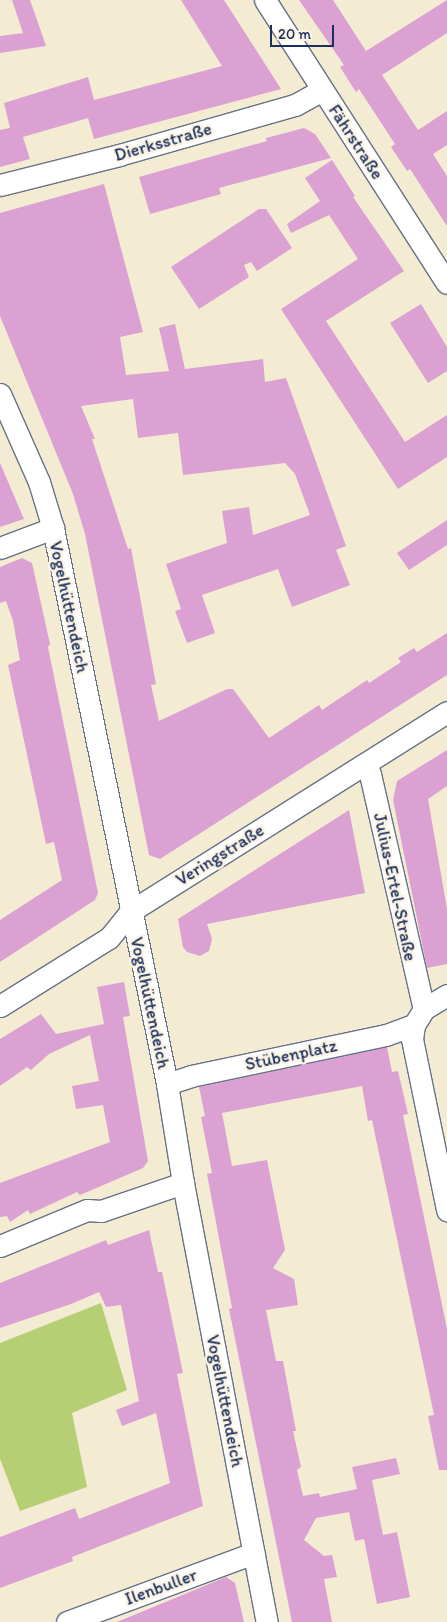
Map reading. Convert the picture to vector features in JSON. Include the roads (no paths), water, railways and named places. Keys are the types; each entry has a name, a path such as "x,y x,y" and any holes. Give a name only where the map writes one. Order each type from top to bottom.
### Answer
{"street":[{"name":"Fährstraße","path":"265,0 447,283"},
{"name":"Dierksstraße","path":"0,185 119,155 295,105 322,90"},
{"name":"Vogelhüttendeich","path":"0,394 39,482 53,528 167,1084 183,1183 267,1622"},
{"path":"0,548 53,528"},
{"name":"Veringstraße","path":"0,1006 109,938 131,911 447,712"},
{"name":"Julius-Ertel-Straße","path":"365,764 370,774 419,1017 412,1039 447,1210"},
{"name":"Stübenplatz","path":"167,1084 190,1076 386,1035 419,1017 447,995"},
{"path":"0,1246 87,1210 101,1210 183,1183"},
{"name":"Ilenbuller","path":"67,1622 254,1553"}]}
